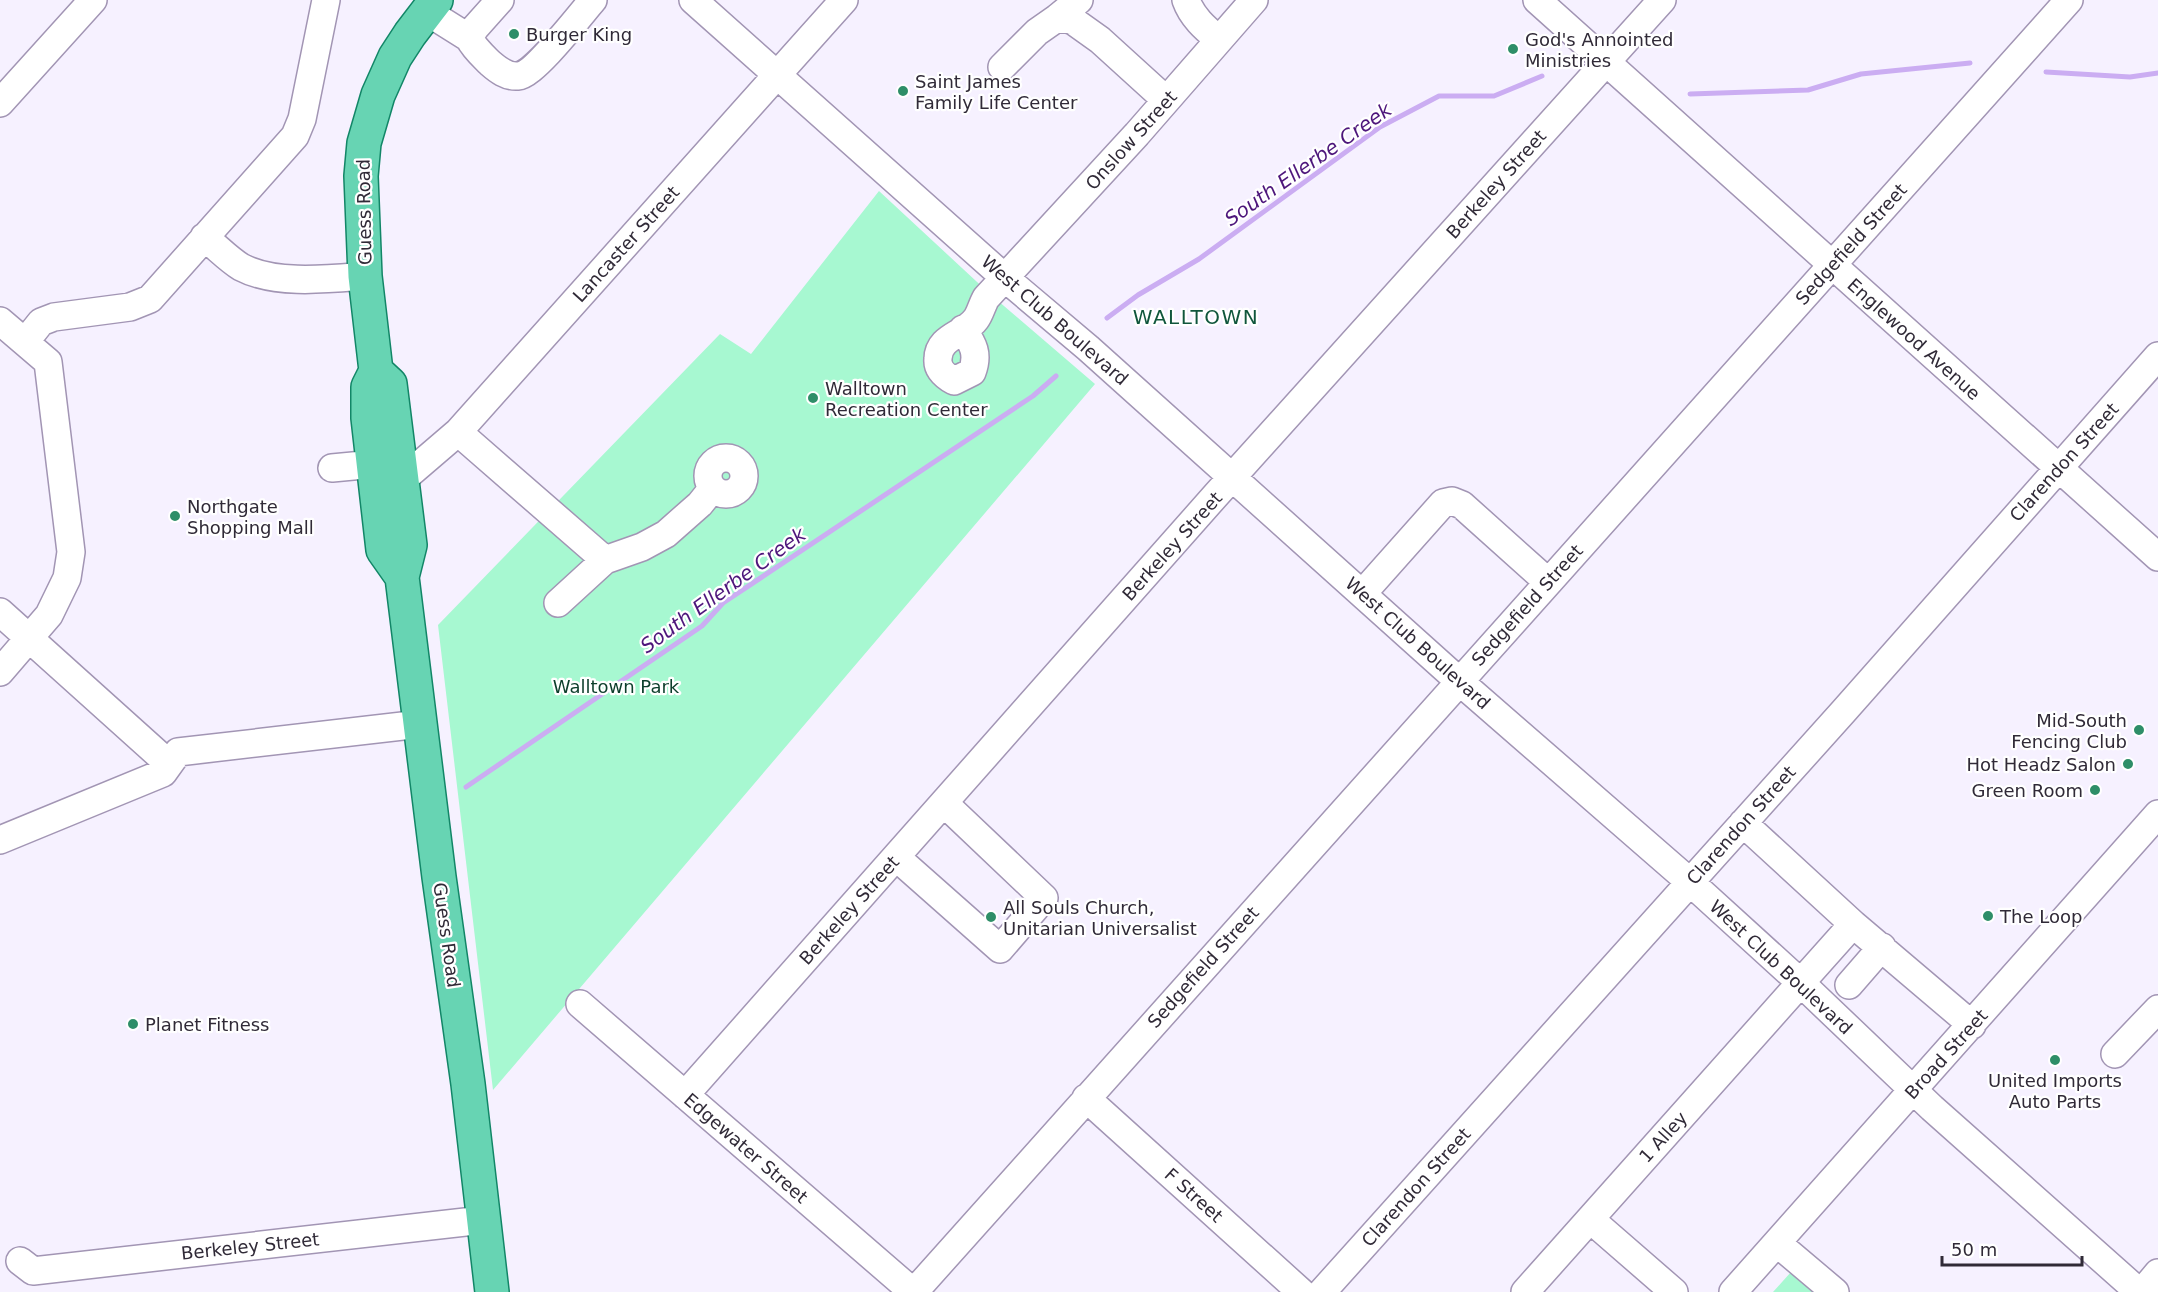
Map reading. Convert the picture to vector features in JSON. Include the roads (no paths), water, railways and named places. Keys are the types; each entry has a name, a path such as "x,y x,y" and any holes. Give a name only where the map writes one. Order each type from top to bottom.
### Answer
{"main road":[{"name":"Guess Road","path":"402,577 383,550 368,418 368,387 376,371 365,276 361,176 369,121 395,57 431,5"},
{"name":"Guess Road","path":"376,371 390,384 410,545 402,577 468,1084 492,1292"}],"street":[{"path":"0,103 93,0"},
{"path":"25,342 41,322 54,317 130,307 150,299 295,136 302,119 326,0"},
{"path":"469,38 500,0"},
{"path":"431,5 469,38 472,45 498,70 509,75 525,75 532,70 593,0"},
{"name":"West Club Boulevard","path":"693,0 1005,278 1089,348 1459,681 1689,882 1913,1090 2140,1292"},
{"name":"Lancaster Street","path":"402,480 458,432 844,0"},
{"path":"1002,67 1037,32 1079,0"},
{"path":"1186,0 1189,9 1200,24 1219,40"},
{"name":"Onslow Street","path":"963,328 975,320 986,298 1254,0"},
{"name":"Englewood Avenue","path":"1537,0 2158,557"},
{"name":"Berkeley Street","path":"685,1095 1233,477 1662,0"},
{"name":"Sedgefield Street","path":"913,1292 2069,0"},
{"path":"1057,18 1072,20 1100,40 1166,100"},
{"path":"204,237 240,266 279,279 334,279 365,276"},
{"path":"0,321 48,362 71,552 67,578 49,615 0,672"},
{"name":"Clarendon Street","path":"1322,1292 2158,356"},
{"path":"458,432 605,560"},
{"path":"332,468 374,464"},
{"path":"558,603 605,560 642,547 666,534 700,504 712,489"},
{"path":"1362,594 1443,503 1452,501 1462,505 1548,582"},
{"path":"0,612 169,764"},
{"path":"0,840 163,773 178,752 420,724"},
{"path":"896,857 1000,949 1044,898 944,803"},
{"name":"Broad Street","path":"1733,1292 2158,814"},
{"path":"1743,823 1897,965 1928,998 1946,1002"},
{"name":"1 Alley","path":"1525,1292 1853,924"},
{"path":"1897,965 1972,1025"},
{"path":"1849,985 1897,965"},
{"name":"Edgewater Street","path":"580,1004 913,1292"},
{"path":"2115,1054 2158,1009"},
{"name":"F Street","path":"1086,1098 1301,1292"},
{"name":"Berkeley Street","path":"20,1261 33,1271 483,1220"},
{"path":"1590,1220 1674,1292"},
{"path":"1777,1243 1834,1292"},
{"path":"2140,1292 2158,1273"}],"waterway":[{"name":"South Ellerbe Creek","path":"1690,94 1808,90 1861,74 1970,63"},
{"name":"South Ellerbe Creek","path":"2046,72 2130,77 2158,73"},
{"name":"South Ellerbe Creek","path":"1107,318 1138,295 1199,259 1380,127 1439,96 1494,96 1542,76"},
{"name":"South Ellerbe Creek","path":"466,787 702,626 723,603 1033,396 1056,376"}],"place":[{"name":"Burger King","path":"514,34"},
{"name":"God's Annointed Ministries","path":"1513,49"},
{"name":"Saint James Family Life Center","path":"903,91"},
{"name":"Walltown Recreation Center","path":"813,398"},
{"name":"Northgate Shopping Mall","path":"175,516"},
{"name":"Mid-South Fencing Club","path":"2139,730"},
{"name":"Hot Headz Salon","path":"2128,764"},
{"name":"Green Room","path":"2095,790"},
{"name":"The Loop","path":"1988,916"},
{"name":"All Souls Church, Unitarian Universalist","path":"991,917"},
{"name":"Planet Fitness","path":"133,1024"},
{"name":"United Imports Auto Parts","path":"2055,1060"}],"district":[{"name":"WALLTOWN","path":"1196,317"}],"park label":[{"name":"Walltown Park","path":"616,686"}]}
